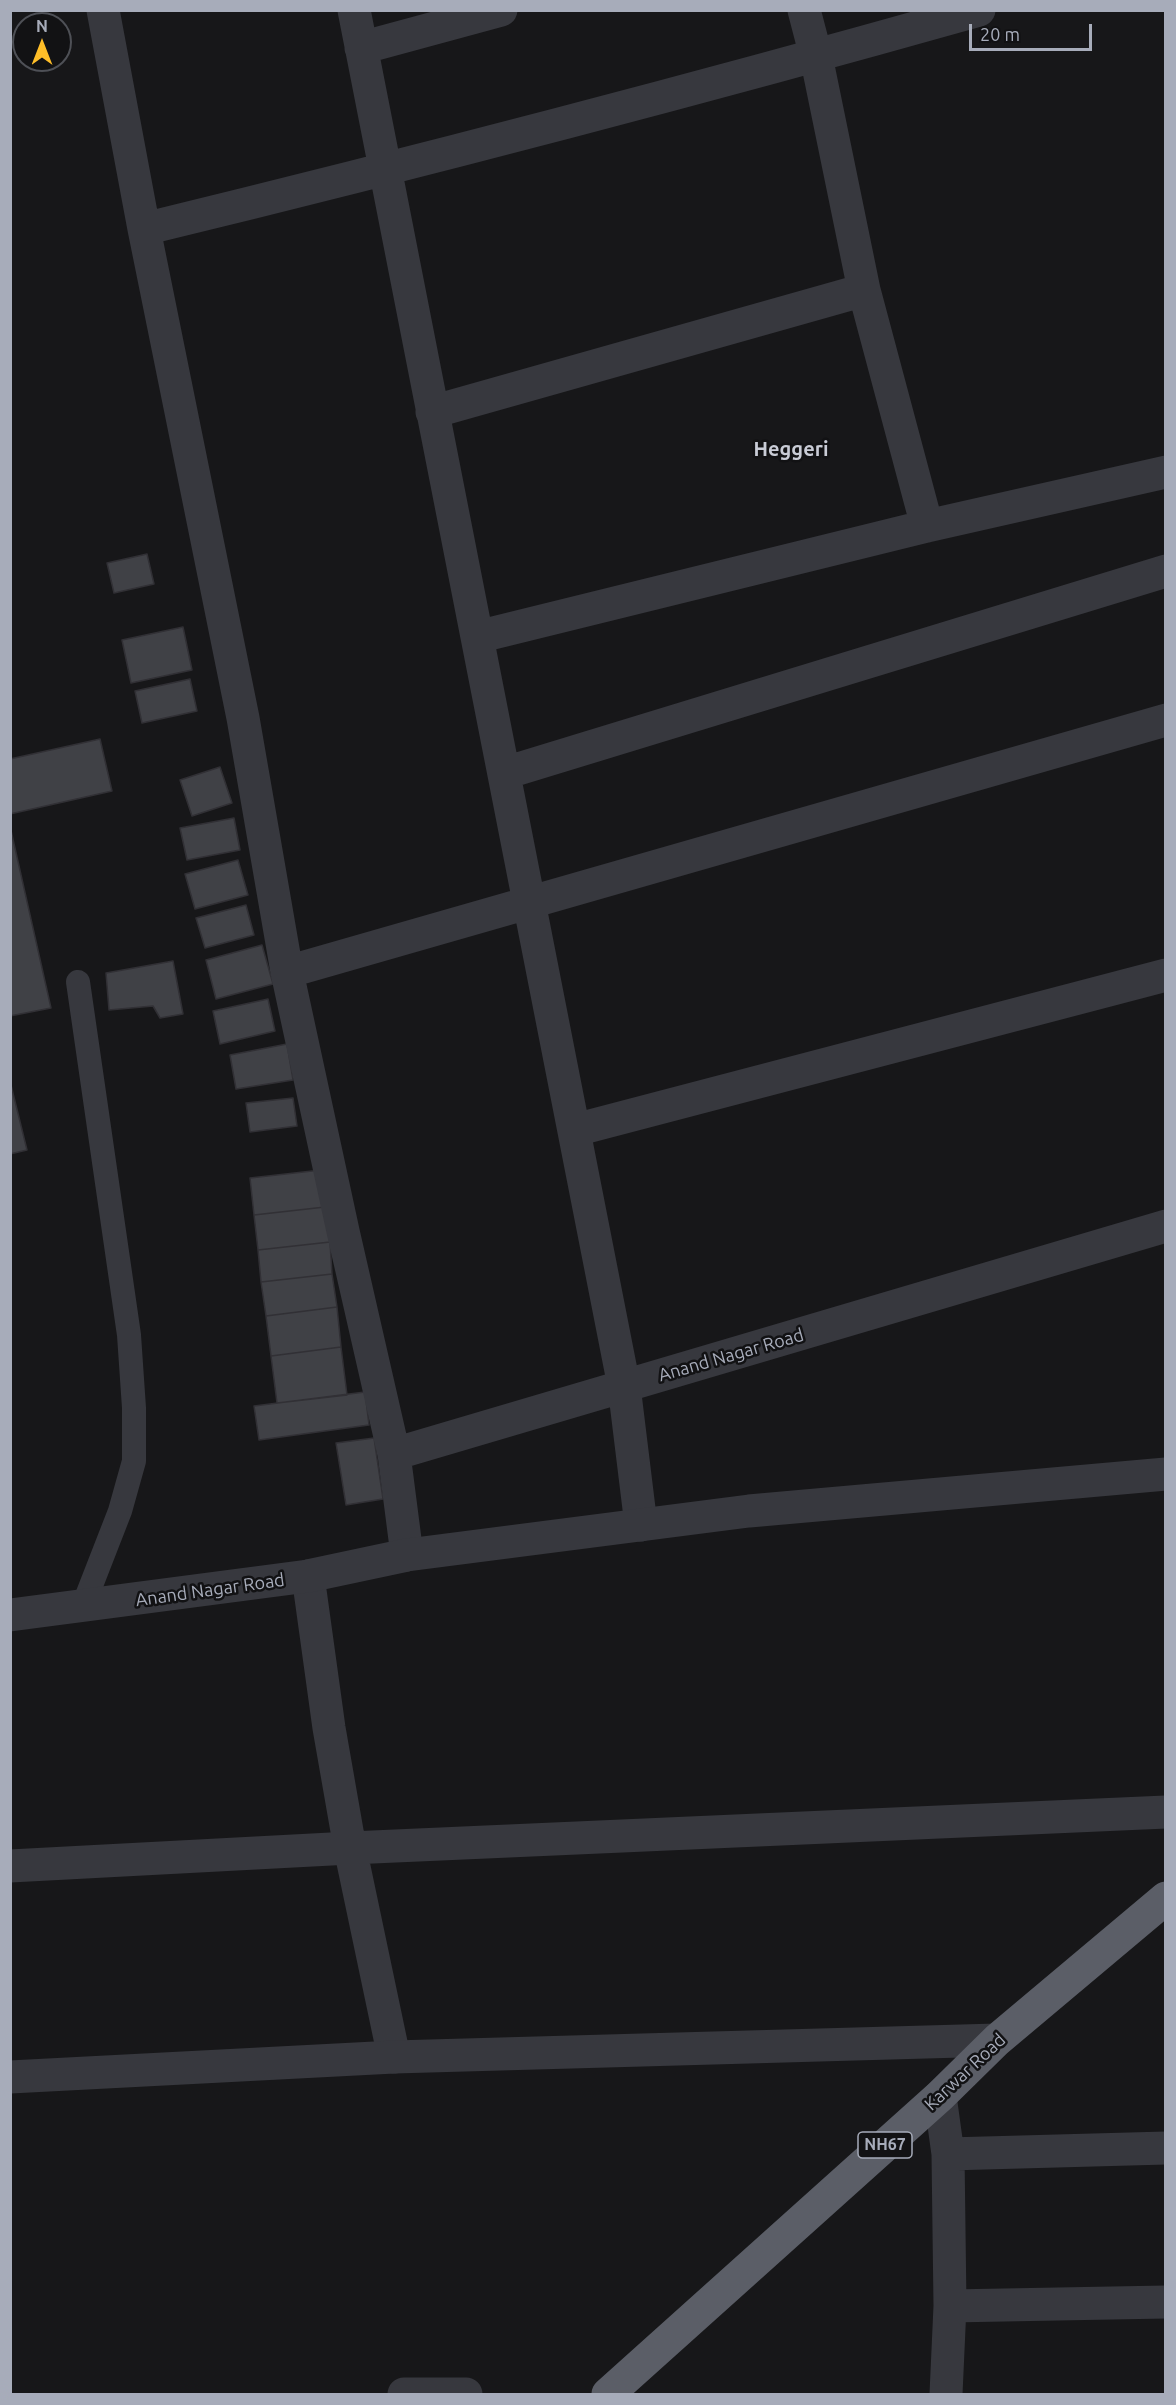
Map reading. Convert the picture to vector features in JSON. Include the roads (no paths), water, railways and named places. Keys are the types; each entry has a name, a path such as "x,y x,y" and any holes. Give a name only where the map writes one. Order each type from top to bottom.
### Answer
{"highway":[{"name":"Karwar Road","path":"608,2394 940,2096 997,2040 1166,1898"}],"street":[{"path":"103,10 144,229 243,718 287,972 394,1454 407,1555"},
{"path":"354,10 624,1386 641,1525"},
{"path":"361,48 501,10"},
{"path":"804,10 816,56 864,290 927,526"},
{"path":"144,229 384,170 816,56 979,10"},
{"path":"432,412 864,290"},
{"path":"477,637 927,526 1166,472"},
{"path":"505,773 1166,571"},
{"path":"287,972 1166,720"},
{"path":"575,1130 1166,975"},
{"name":"Anand Nagar Road","path":"394,1454 1166,1226"},
{"name":"Anand Nagar Road","path":"10,1615 309,1576 407,1555 749,1511 1166,1474"},
{"path":"309,1576 329,1728 350,1848 394,2057"},
{"path":"10,1866 350,1848 1166,1812"},
{"path":"10,2077 394,2057 997,2040"},
{"path":"940,2096 948,2154 950,2306 946,2394"},
{"path":"948,2154 1166,2148"},
{"path":"950,2306 1166,2302"},
{"path":"404,2394 466,2394"}],"lane":[{"path":"78,982 129,1335 134,1407 134,1461 120,1510 83,1606"}],"district":[{"name":"Heggeri","path":"791,449"}]}
